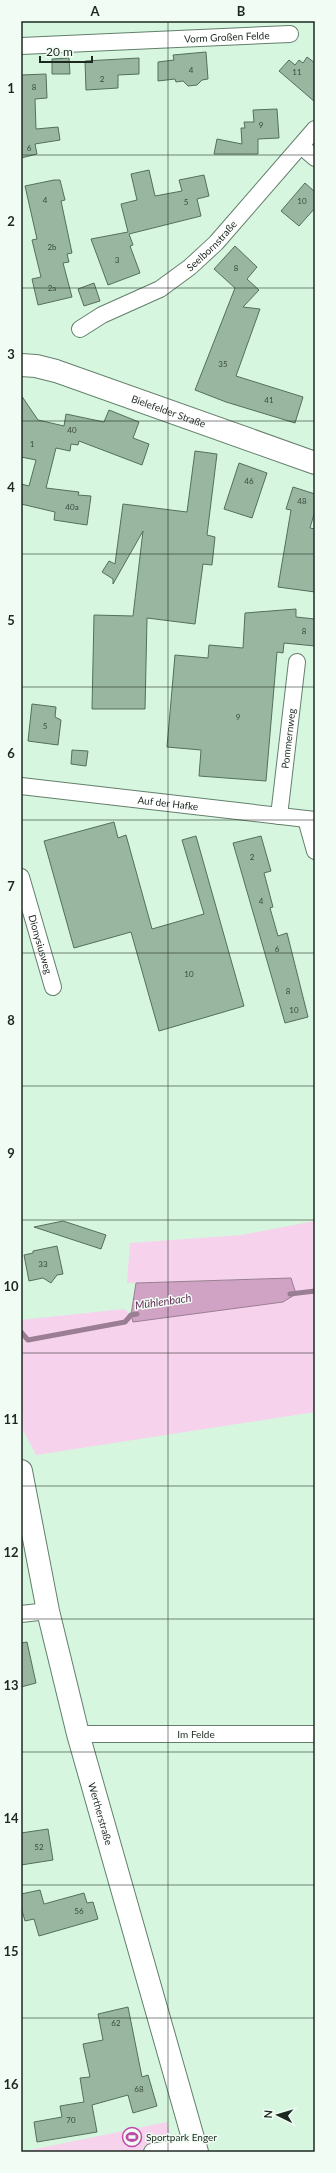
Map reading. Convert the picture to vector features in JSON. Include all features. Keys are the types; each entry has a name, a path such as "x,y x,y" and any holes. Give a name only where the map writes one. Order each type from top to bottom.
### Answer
{"main road":[{"name":"Bielefelder Straße","path":"21,364 56,371 315,463"},
{"name":"Wertherstraße","path":"21,1471 48,1611 78,1734 196,2148"}],"street":[{"name":"Vorm Großen Felde","path":"21,46 290,34"},
{"name":"Seelbornstraße","path":"80,329 102,315 160,289 190,267 216,243 302,146 315,129"},
{"path":"302,146 315,158"},
{"name":"Pommernweg","path":"279,816 296,662"},
{"name":"Auf der Hafke","path":"21,786 311,820"},
{"path":"311,820 315,851"},
{"name":"Dionysiusweg","path":"21,877 53,987"},
{"path":"21,1614 48,1611"},
{"name":"Im Felde","path":"78,1734 315,1734"},
{"path":"152,2152 196,2148"}],"shaded area":[{"path":"315,1221 315,1412 36,1455 23,1430 21,1420 21,1320 124,1309 131,1315 133,1321 291,1278 127,1283 130,1243 241,1235"},
{"name":"Sportpark Enger","path":"167,2122 174,2152 21,2152"}],"water":[{"path":"291,1278 296,1294 283,1302 133,1322 131,1315 136,1283"}],"building":[{"path":"206,52 208,79 202,80 197,85 188,86 183,81 176,82 175,79 158,81 158,62 174,60 173,55"},
{"path":"307,57 315,63 315,102 279,71 289,60 295,65 299,60 303,63"},
{"path":"69,58 70,74 52,74 52,59"},
{"path":"139,58 139,74 118,75 118,88 86,90 85,61"},
{"path":"46,74 47,98 35,99 36,129 58,127 60,140 35,144 37,154 21,158 21,75"},
{"path":"277,109 279,138 258,139 258,154 214,154 217,139 242,144 241,128 245,128 244,122 254,122 253,110"},
{"path":"149,170 155,196 182,191 179,180 204,175 209,196 197,199 201,216 129,234 133,245 130,246 140,273 108,285 91,239 128,232 121,204 137,200 131,174"},
{"path":"60,180 65,200 61,201 72,253 67,254 69,262 63,263 72,297 38,305 32,279 41,277 32,240 37,239 25,186"},
{"path":"305,183 315,192 315,208 299,226 281,211"},
{"path":"235,246 257,267 247,279 259,290 243,307 260,309 236,376 303,397 295,423 226,402 195,390 235,288 214,269"},
{"path":"94,283 100,301 84,306 78,289"},
{"path":"21,395 38,420 64,426 66,414 104,422 109,410 139,422 133,438 149,444 142,465 79,441 78,445 71,444 70,451 56,448 46,488 79,492 78,495 91,496 87,525 54,520 55,512 21,504 21,484 29,486 36,460 21,457"},
{"path":"195,451 217,454 207,535 215,537 212,565 203,564 195,624 147,618 145,709 92,709 94,615 133,616 143,531 113,584 113,579 102,572 109,561 115,564 123,504 187,512"},
{"path":"239,463 267,473 252,518 224,509"},
{"path":"293,487 315,494 315,511 310,528 315,529 315,592 278,587 291,510 286,509"},
{"path":"296,609 296,617 315,619 315,646 284,643 283,653 277,652 266,781 199,776 201,750 167,747 175,655 208,658 209,645 243,648 245,613"},
{"path":"32,704 56,707 55,717 61,720 58,745 28,741"},
{"path":"72,750 88,751 86,766 71,764"},
{"path":"114,822 118,838 126,835 152,929 204,914 182,840 196,836 244,1006 159,1031 131,932 74,948 44,841"},
{"path":"261,836 271,871 264,873 273,907 270,908 278,936 287,933 308,1017 285,1023 233,843"},
{"path":"63,1221 106,1235 101,1249 34,1227"},
{"path":"57,1246 63,1274 57,1275 51,1283 43,1278 29,1281 24,1255 33,1253 33,1251"},
{"path":"27,1642 36,1683 21,1687 21,1643"},
{"path":"48,1829 53,1860 21,1865 21,1833"},
{"path":"40,1890 44,1904 84,1893 87,1903 93,1902 98,1919 39,1936 34,1919 25,1921 21,1907 21,1894"},
{"path":"128,2007 142,2077 148,2075 157,2106 133,2113 128,2095 92,2105 97,2132 37,2142 34,2122 62,2117 60,2106 84,2102 80,2078 90,2077 83,2044 103,2040 98,2014"}],"waterway":[{"name":"Mühlenbach","path":"290,1294 315,1291"},
{"name":"Mühlenbach","path":"21,1332 28,1340 125,1322 131,1315 137,1314"}],"place":[{"name":"Sportpark Enger","path":"132,2137"}]}
